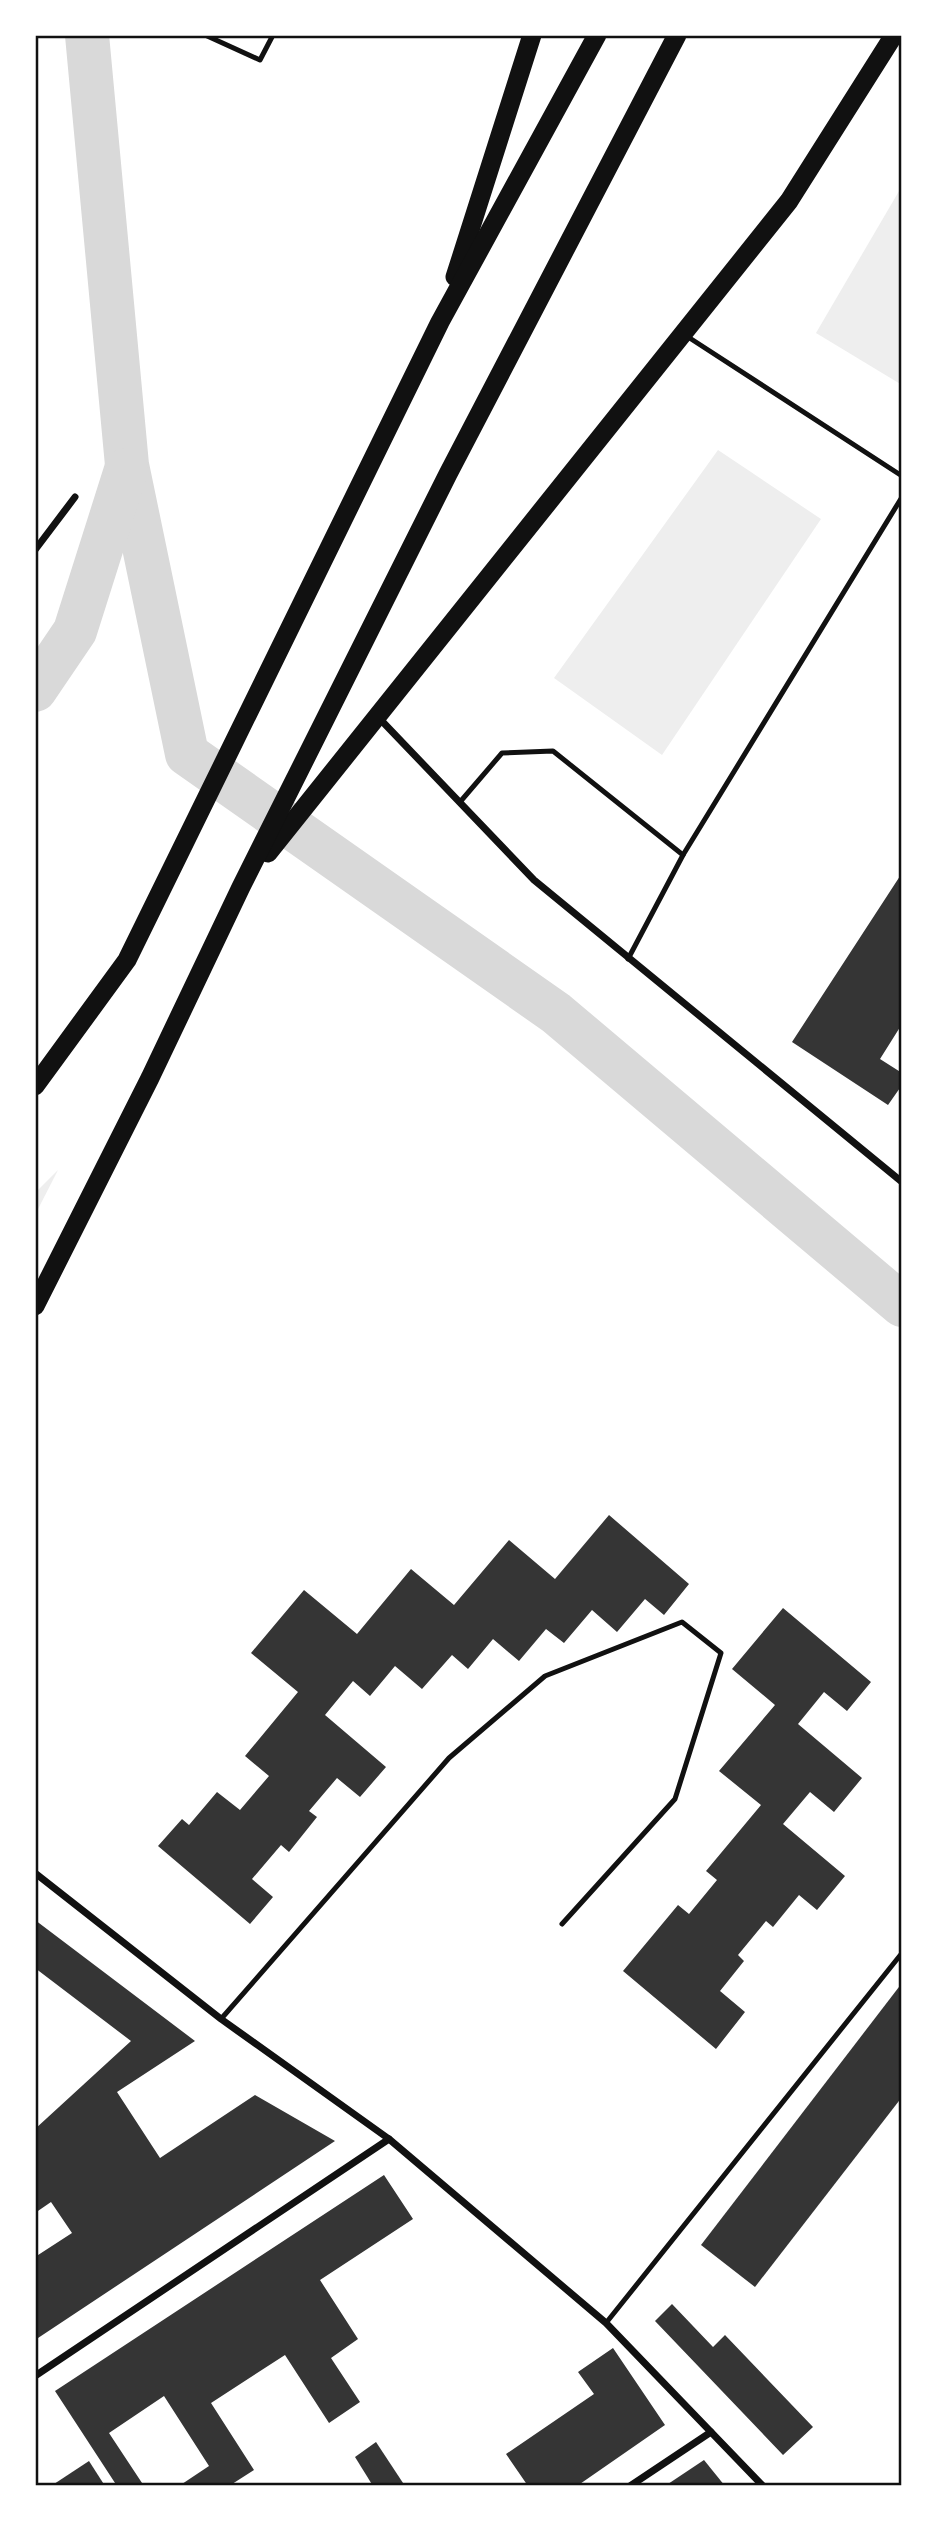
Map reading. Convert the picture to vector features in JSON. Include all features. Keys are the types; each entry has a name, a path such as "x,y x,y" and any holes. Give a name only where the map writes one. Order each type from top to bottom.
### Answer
{"highway":[{"path":"440,322 532,35"},
{"path":"35,1086 127,960 440,322 597,35"},
{"path":"35,1306 448,474 677,35"},
{"path":"241,887 789,201 894,35"}],"street":[{"path":"35,550 75,497"},
{"path":"376,715 534,880 902,1182"},
{"path":"35,1873 221,2019 389,2139 606,2323 763,2486"},
{"path":"35,2376 389,2139"},
{"path":"630,2486 711,2432"}],"lane":[{"path":"205,35 260,60 273,35"},
{"path":"683,333 902,476"},
{"path":"628,959 684,855 902,497"},
{"path":"460,802 502,753 553,751 684,855"},
{"path":"221,2019 449,1758 545,1676 682,1622 721,1653 675,1799 562,1924"},
{"path":"606,2323 902,1953"}],"shaded area":[{"path":"902,186 902,385 816,333"},
{"path":"718,450 821,519 662,755 554,678"},
{"path":"58,1170 35,1215 35,1193"}],"building":[{"path":"902,873 902,1024 880,1059 902,1073 902,1085 888,1105 792,1042"},
{"path":"609,1515 689,1584 664,1615 645,1599 617,1632 592,1610 564,1643 546,1629 519,1661 493,1639 468,1669 452,1655 422,1689 395,1666 370,1696 353,1681 325,1715 386,1767 360,1797 337,1778 309,1811 317,1817 289,1852 281,1845 252,1879 273,1897 250,1924 158,1846 182,1819 189,1825 217,1792 240,1810 269,1776 245,1756 298,1692 251,1653 304,1590 357,1634 411,1569 454,1605 509,1540 555,1579"},
{"path":"783,1608 871,1682 847,1711 824,1692 798,1724 862,1778 834,1812 810,1792 783,1824 845,1876 817,1910 799,1895 773,1927 766,1921 738,1955 744,1961 720,1991 745,2012 716,2049 623,1971 678,1905 689,1914 717,1880 706,1871 761,1805 719,1771 775,1705 732,1669"},
{"path":"35,1920 195,2041 117,2092 160,2158 255,2095 335,2141 35,2340 35,2257 72,2233 51,2202 35,2213 35,2129 131,2041 35,1968"},
{"path":"902,1983 902,2097 755,2287 701,2245"},
{"path":"384,2175 413,2219 320,2280 358,2339 331,2358 360,2402 329,2423 285,2355 211,2403 254,2470 229,2486 179,2486 209,2466 164,2396 109,2433 144,2486 117,2486 55,2391"},
{"path":"672,2304 713,2347 725,2335 813,2427 783,2455 655,2321"},
{"path":"613,2348 665,2425 577,2486 528,2486 506,2454 594,2394 578,2372"},
{"path":"376,2442 405,2486 373,2486 355,2457"},
{"path":"704,2460 725,2486 665,2486"},
{"path":"89,2461 105,2486 51,2486"}],"waterway":[{"path":"87,35 127,465 187,754 556,1013 902,1305"},
{"path":"35,690 75,631 126,470"}]}
